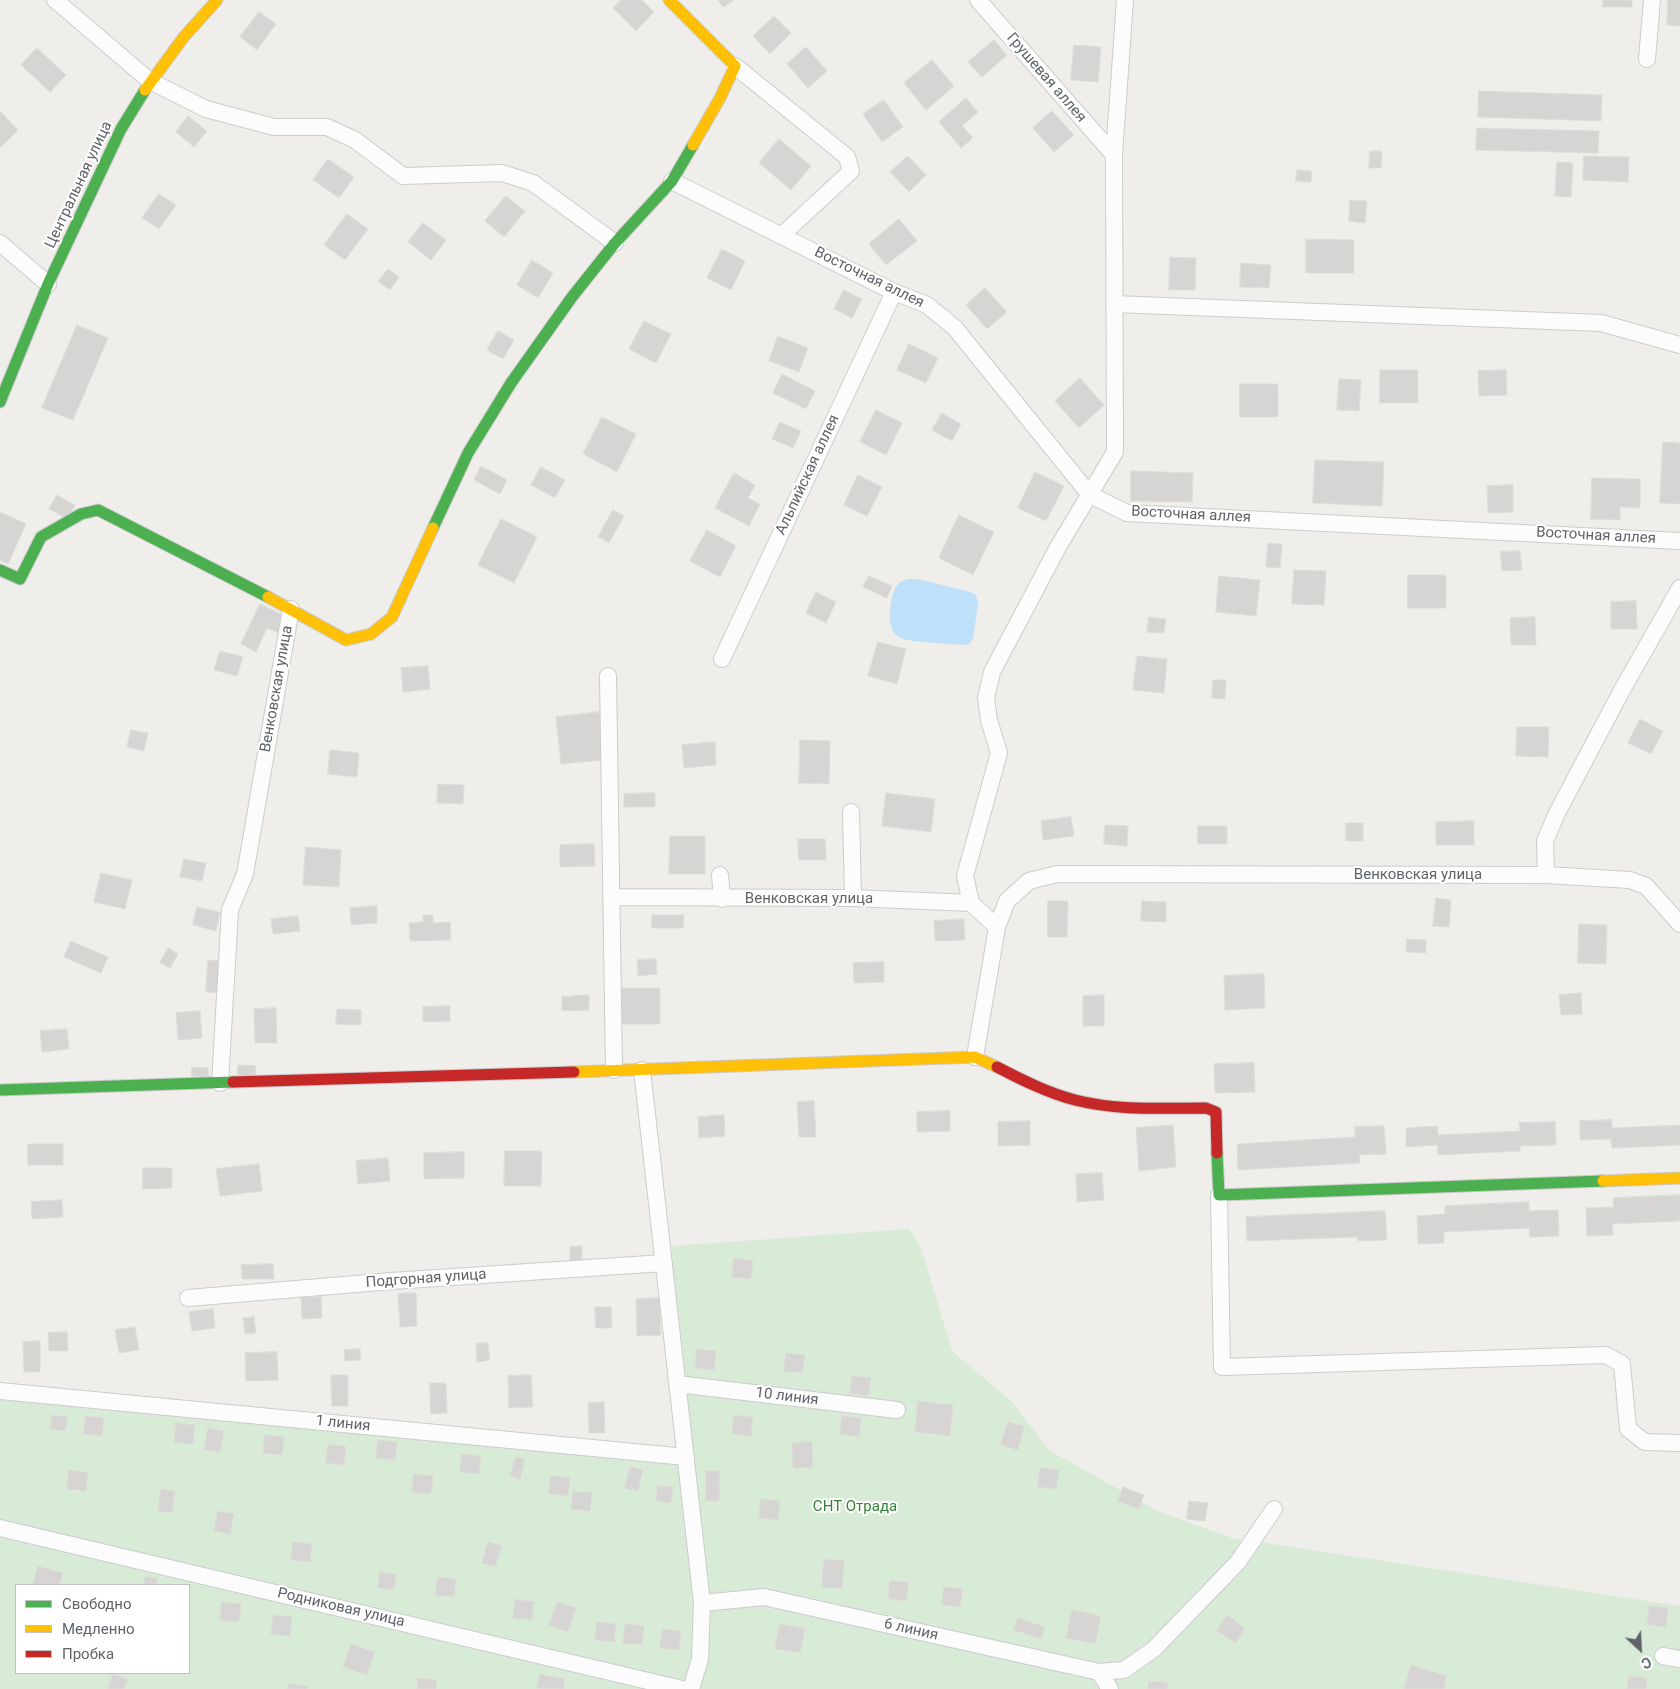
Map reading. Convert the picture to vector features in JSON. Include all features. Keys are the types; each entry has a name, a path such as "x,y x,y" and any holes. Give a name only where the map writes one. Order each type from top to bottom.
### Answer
{"street":[{"path":"55,0 150,82 206,109 274,127 327,127 355,140 403,176 502,173 533,183 615,242"},
{"name":"Центральная улица","path":"0,402 48,284 121,129 150,82 183,38 217,0"},
{"path":"669,0 734,66 847,157 851,171 782,235"},
{"name":"Грушевая аллея","path":"978,0 1114,155"},
{"path":"997,927 971,903 965,876 999,753 989,720 986,698 992,672 1058,547 1115,452 1114,155 1125,0"},
{"path":"1646,59 1652,0"},
{"path":"290,609 346,640 371,634 392,617 468,453 511,383 572,297 615,242 672,181 720,98 734,66"},
{"name":"Восточная аллея","path":"672,181 894,292 927,306 955,328 1090,495 1126,513 1680,541"},
{"path":"0,243 48,284"},
{"name":"Альпийская аллея","path":"722,659 894,292"},
{"path":"1114,304 1601,322 1680,345"},
{"name":"Венковская улица","path":"0,570 20,579 41,537 81,514 98,510 290,609 245,874 230,910 220,1083"},
{"path":"1546,875 1545,841 1557,813 1622,690 1680,588"},
{"path":"608,676 614,1070"},
{"path":"850,812 853,898"},
{"name":"Венковская улица","path":"975,1056 997,927 1007,901 1029,881 1057,874 1546,875 1630,880 1646,886 1680,924"},
{"path":"720,875 722,899"},
{"name":"Венковская улица","path":"611,898 853,898 971,903"},
{"path":"0,1090 398,1076 642,1070 975,1056 1033,1085 1075,1100 1130,1108 1206,1108 1216,1112 1222,1366 1606,1355 1622,1364 1628,1429 1645,1442 1680,1443"},
{"path":"642,1070 702,1603 700,1660 691,1689"},
{"path":"1219,1195 1680,1178"},
{"name":"Подгорная улица","path":"188,1298 402,1280 664,1263"},
{"name":"10 линия","path":"677,1384 897,1410"},
{"name":"1 линия","path":"0,1391 686,1457"},
{"name":"6 линия","path":"702,1603 764,1597 1099,1672 1124,1670 1154,1649 1238,1562 1274,1509"},
{"name":"Родниковая улица","path":"0,1528 682,1689"},
{"path":"1663,1656 1680,1659"},
{"path":"1099,1672 1110,1689"}],"green space":[{"name":"СНТ Отрада","path":"909,1229 921,1248 952,1351 1011,1401 1050,1451 1160,1512 1232,1538 1680,1606 1680,1689 0,1689 0,1383 679,1453 672,1246"}],"water":[{"path":"907,579 918,579 976,595 978,604 973,639 969,644 921,642 901,638 894,632 890,623 892,599 897,585"}],"building":[{"path":"621,0 642,0 654,12 636,31 613,8"},
{"path":"718,0 734,0 723,7"},
{"path":"1603,0 1632,0 1632,7 1603,7"},
{"path":"1668,0 1680,0 1680,26 1667,25"},
{"path":"259,12 276,24 257,50 240,37"},
{"path":"774,16 791,33 770,54 753,36"},
{"path":"994,40 1007,55 982,77 968,62"},
{"path":"1074,45 1101,47 1098,82 1071,80"},
{"path":"806,47 827,71 808,88 787,64"},
{"path":"37,48 66,75 50,92 21,65"},
{"path":"932,60 954,86 926,110 904,83"},
{"path":"1479,91 1602,95 1601,121 1478,117"},
{"path":"966,98 978,112 962,126 973,138 961,148 939,122"},
{"path":"884,100 903,127 882,142 863,114"},
{"path":"0,111 18,130 0,148"},
{"path":"1052,111 1074,135 1054,152 1033,128"},
{"path":"188,116 207,131 194,147 176,132"},
{"path":"1477,128 1599,131 1598,153 1476,150"},
{"path":"779,139 811,166 791,190 759,163"},
{"path":"1370,151 1382,151 1381,168 1369,168"},
{"path":"908,156 926,175 909,192 890,172"},
{"path":"1584,156 1629,157 1628,182 1583,180"},
{"path":"328,159 354,177 339,198 313,180"},
{"path":"1557,162 1573,163 1571,197 1555,196"},
{"path":"1297,170 1312,171 1311,182 1296,181"},
{"path":"159,194 176,205 159,229 142,218"},
{"path":"506,196 525,211 504,237 485,221"},
{"path":"1350,200 1367,201 1365,223 1349,221"},
{"path":"347,214 368,229 345,260 324,245"},
{"path":"899,219 917,241 886,265 869,244"},
{"path":"423,223 446,240 431,260 408,242"},
{"path":"1306,239 1354,240 1354,273 1306,273"},
{"path":"722,249 745,261 731,290 707,278"},
{"path":"1170,257 1196,258 1195,290 1169,290"},
{"path":"532,260 553,273 538,298 517,285"},
{"path":"1241,263 1271,265 1269,288 1240,287"},
{"path":"388,269 399,277 390,290 378,282"},
{"path":"985,288 1007,312 987,329 966,305"},
{"path":"844,290 862,299 852,318 834,309"},
{"path":"644,321 671,334 656,363 629,349"},
{"path":"77,325 108,338 73,420 42,408"},
{"path":"498,331 514,340 503,359 487,350"},
{"path":"778,336 808,348 799,372 769,361"},
{"path":"909,344 938,358 926,383 897,370"},
{"path":"1380,370 1418,370 1418,403 1380,403"},
{"path":"1506,370 1507,395 1479,396 1478,371"},
{"path":"782,374 815,391 806,409 773,393"},
{"path":"1080,378 1104,405 1079,428 1055,401"},
{"path":"1339,379 1361,380 1359,411 1337,410"},
{"path":"1240,384 1278,384 1278,417 1240,417"},
{"path":"876,410 902,423 886,455 860,442"},
{"path":"942,413 961,424 952,441 932,430"},
{"path":"602,417 636,434 617,472 583,454"},
{"path":"780,422 801,431 793,448 772,439"},
{"path":"1663,442 1680,443 1680,504 1660,503"},
{"path":"1315,460 1384,462 1382,506 1313,503"},
{"path":"481,466 507,480 500,494 474,480"},
{"path":"541,467 565,480 555,498 531,485"},
{"path":"1131,471 1193,473 1192,502 1131,501"},
{"path":"1035,472 1064,486 1046,521 1018,508"},
{"path":"734,473 755,485 748,498 760,504 749,526 715,508"},
{"path":"858,475 882,487 867,516 844,505"},
{"path":"1592,478 1640,479 1640,508 1620,507 1620,520 1591,519"},
{"path":"1513,485 1513,512 1488,513 1487,486"},
{"path":"57,495 75,505 67,519 49,509"},
{"path":"613,510 624,516 609,543 598,537"},
{"path":"0,512 26,524 8,564 0,560"},
{"path":"959,515 994,532 973,575 939,558"},
{"path":"501,519 537,537 514,583 478,565"},
{"path":"707,530 736,546 720,577 690,561"},
{"path":"1268,543 1282,544 1280,568 1266,567"},
{"path":"1520,551 1522,570 1502,571 1500,552"},
{"path":"1294,570 1326,571 1324,605 1292,604"},
{"path":"1408,575 1446,575 1446,608 1408,608"},
{"path":"869,576 892,586 887,598 863,587"},
{"path":"1219,576 1260,580 1256,616 1216,612"},
{"path":"816,592 836,602 826,623 806,613"},
{"path":"1636,601 1637,629 1611,629 1611,602"},
{"path":"260,604 287,617 279,633 267,628 256,652 241,644"},
{"path":"1149,617 1166,619 1164,633 1147,632"},
{"path":"1535,617 1536,645 1511,645 1510,618"},
{"path":"878,642 906,649 897,684 868,676"},
{"path":"220,651 243,657 237,676 214,670"},
{"path":"1137,656 1167,659 1164,693 1133,690"},
{"path":"428,666 430,689 403,692 401,668"},
{"path":"1213,680 1226,680 1225,699 1212,698"},
{"path":"599,712 604,760 561,764 556,717"},
{"path":"1640,719 1663,731 1651,754 1628,743"},
{"path":"1517,727 1549,727 1548,757 1516,756"},
{"path":"131,730 148,733 144,751 127,747"},
{"path":"800,740 830,741 829,784 799,783"},
{"path":"715,742 716,765 684,768 682,745"},
{"path":"330,750 359,753 357,777 328,774"},
{"path":"438,784 464,785 463,804 437,803"},
{"path":"655,793 655,807 624,807 624,794"},
{"path":"886,793 935,799 931,832 882,826"},
{"path":"1071,817 1074,836 1043,840 1041,821"},
{"path":"1474,821 1474,845 1436,845 1436,822"},
{"path":"1346,823 1363,823 1363,841 1346,841"},
{"path":"1105,825 1128,826 1127,846 1104,844"},
{"path":"1198,826 1227,826 1227,844 1198,844"},
{"path":"670,836 705,836 705,874 669,874"},
{"path":"798,839 825,839 826,860 799,860"},
{"path":"594,844 595,866 560,867 560,845"},
{"path":"306,847 341,850 339,887 303,885"},
{"path":"184,859 206,863 202,881 180,877"},
{"path":"101,873 132,880 125,909 94,902"},
{"path":"1436,898 1451,900 1449,927 1433,926"},
{"path":"1048,901 1068,901 1067,937 1048,937"},
{"path":"1142,901 1166,902 1166,922 1141,921"},
{"path":"377,906 377,923 351,925 350,908"},
{"path":"197,907 220,912 216,931 193,925"},
{"path":"423,915 433,915 433,923 450,922 451,940 410,941 409,923 423,922"},
{"path":"652,915 684,915 683,928 652,928"},
{"path":"298,916 300,931 273,934 271,919"},
{"path":"964,919 965,940 935,941 934,921"},
{"path":"1579,924 1607,925 1606,964 1578,963"},
{"path":"1407,939 1426,940 1426,953 1406,952"},
{"path":"71,941 108,957 101,973 64,957"},
{"path":"168,948 178,954 170,968 160,963"},
{"path":"656,959 657,974 638,976 637,960"},
{"path":"208,960 223,961 221,993 206,992"},
{"path":"884,962 884,982 854,983 853,963"},
{"path":"1264,974 1265,1008 1225,1010 1224,976"},
{"path":"622,988 660,988 660,1024 622,1024"},
{"path":"1581,993 1582,1014 1561,1015 1559,995"},
{"path":"589,995 589,1010 562,1011 562,997"},
{"path":"1104,995 1104,1026 1083,1026 1083,996"},
{"path":"450,1006 450,1021 423,1022 423,1007"},
{"path":"276,1008 277,1043 255,1043 254,1009"},
{"path":"337,1009 361,1010 361,1025 336,1024"},
{"path":"200,1011 202,1038 178,1040 176,1013"},
{"path":"67,1029 69,1049 42,1052 40,1031"},
{"path":"1254,1063 1255,1092 1215,1093 1214,1064"},
{"path":"238,1065 256,1066 255,1076 238,1075"},
{"path":"192,1067 208,1068 208,1076 192,1076"},
{"path":"814,1101 816,1137 799,1137 797,1102"},
{"path":"950,1111 950,1131 917,1132 917,1112"},
{"path":"724,1115 725,1136 699,1138 698,1117"},
{"path":"1612,1120 1612,1128 1680,1125 1680,1145 1612,1148 1611,1139 1580,1140 1580,1121"},
{"path":"1030,1121 1030,1145 998,1146 998,1122"},
{"path":"1555,1122 1556,1145 1520,1146 1520,1151 1438,1155 1437,1145 1406,1147 1406,1128 1437,1126 1438,1135 1520,1131 1519,1123"},
{"path":"1173,1125 1176,1167 1139,1171 1136,1128"},
{"path":"1384,1126 1386,1154 1359,1155 1360,1163 1238,1170 1237,1144 1355,1137 1355,1127"},
{"path":"28,1144 63,1144 63,1165 28,1165"},
{"path":"505,1151 542,1151 541,1186 504,1186"},
{"path":"464,1152 464,1178 424,1179 424,1153"},
{"path":"388,1158 390,1181 358,1184 356,1161"},
{"path":"259,1164 262,1191 220,1196 216,1169"},
{"path":"143,1168 172,1168 172,1188 143,1189"},
{"path":"1102,1173 1104,1200 1077,1202 1076,1174"},
{"path":"1680,1195 1680,1221 1612,1224 1613,1235 1587,1236 1586,1208 1614,1207 1613,1198"},
{"path":"62,1200 63,1217 32,1219 31,1202"},
{"path":"1529,1202 1529,1211 1558,1210 1559,1236 1530,1237 1529,1228 1444,1232 1444,1243 1418,1244 1417,1216 1445,1214 1445,1206"},
{"path":"1385,1211 1387,1240 1358,1241 1358,1237 1247,1241 1246,1217"},
{"path":"582,1246 582,1261 570,1262 570,1247"},
{"path":"734,1258 753,1261 751,1279 732,1277"},
{"path":"273,1264 274,1279 242,1279 241,1265"},
{"path":"416,1293 417,1326 400,1327 398,1294"},
{"path":"321,1297 322,1318 302,1319 301,1298"},
{"path":"659,1298 661,1335 637,1336 636,1299"},
{"path":"595,1307 611,1307 612,1328 596,1328"},
{"path":"213,1309 215,1328 192,1331 189,1312"},
{"path":"254,1317 256,1333 245,1334 243,1318"},
{"path":"135,1327 139,1350 119,1353 115,1330"},
{"path":"67,1332 68,1351 49,1351 48,1333"},
{"path":"40,1341 40,1372 24,1372 23,1342"},
{"path":"488,1343 490,1360 477,1362 476,1344"},
{"path":"360,1349 361,1360 345,1361 344,1350"},
{"path":"697,1349 716,1351 714,1370 695,1368"},
{"path":"277,1352 278,1380 246,1381 245,1353"},
{"path":"786,1353 805,1355 802,1373 784,1371"},
{"path":"331,1375 348,1375 348,1406 332,1406"},
{"path":"531,1375 533,1407 509,1408 508,1376"},
{"path":"852,1376 871,1378 868,1396 850,1394"},
{"path":"430,1383 446,1383 447,1413 431,1414"},
{"path":"918,1401 953,1405 950,1436 915,1432"},
{"path":"604,1402 605,1433 589,1433 588,1403"},
{"path":"52,1415 68,1417 65,1431 50,1429"},
{"path":"734,1415 753,1417 751,1436 732,1434"},
{"path":"86,1416 104,1418 102,1436 83,1434"},
{"path":"842,1416 861,1418 859,1437 840,1434"},
{"path":"1008,1422 1024,1426 1018,1450 1001,1445"},
{"path":"176,1423 195,1425 193,1444 174,1442"},
{"path":"208,1428 224,1431 220,1452 204,1450"},
{"path":"265,1435 284,1437 282,1455 263,1453"},
{"path":"378,1440 397,1442 395,1460 376,1458"},
{"path":"812,1442 813,1467 793,1468 792,1443"},
{"path":"328,1444 346,1447 344,1465 326,1463"},
{"path":"462,1454 481,1456 479,1474 460,1472"},
{"path":"516,1457 525,1459 520,1479 510,1476"},
{"path":"630,1467 643,1470 638,1491 625,1488"},
{"path":"1040,1468 1059,1470 1056,1489 1038,1487"},
{"path":"69,1470 88,1473 86,1491 67,1489"},
{"path":"706,1471 720,1471 719,1501 706,1501"},
{"path":"414,1474 433,1476 431,1494 412,1492"},
{"path":"551,1476 570,1478 568,1496 549,1494"},
{"path":"658,1486 673,1487 671,1503 656,1501"},
{"path":"1123,1487 1144,1495 1139,1509 1118,1501"},
{"path":"161,1489 175,1491 172,1513 158,1511"},
{"path":"573,1491 592,1493 590,1511 571,1509"},
{"path":"761,1499 780,1501 778,1520 759,1518"},
{"path":"1189,1501 1208,1503 1205,1521 1187,1519"},
{"path":"218,1511 234,1514 230,1534 214,1531"},
{"path":"293,1542 312,1544 310,1562 291,1560"},
{"path":"488,1542 502,1546 495,1567 482,1563"},
{"path":"824,1559 844,1561 842,1589 822,1587"},
{"path":"38,1566 63,1573 59,1584 33,1584"},
{"path":"380,1572 396,1574 394,1590 378,1588"},
{"path":"145,1577 157,1578 156,1584 144,1584"},
{"path":"438,1577 456,1579 454,1597 435,1595"},
{"path":"890,1581 909,1583 906,1601 888,1599"},
{"path":"944,1587 963,1589 960,1607 942,1605"},
{"path":"515,1599 534,1602 532,1620 513,1618"},
{"path":"222,1602 241,1604 239,1622 220,1620"},
{"path":"557,1602 576,1608 568,1632 549,1626"},
{"path":"1649,1606 1668,1608 1666,1627 1647,1624"},
{"path":"1072,1610 1101,1616 1095,1644 1066,1638"},
{"path":"273,1615 292,1617 290,1636 271,1634"},
{"path":"1227,1615 1245,1628 1236,1643 1217,1631"},
{"path":"1018,1618 1045,1627 1041,1639 1014,1630"},
{"path":"597,1622 616,1624 614,1642 595,1640"},
{"path":"625,1624 644,1626 642,1645 623,1643"},
{"path":"780,1624 805,1629 800,1653 775,1649"},
{"path":"663,1629 681,1631 679,1650 660,1648"},
{"path":"351,1644 375,1652 367,1675 343,1667"},
{"path":"1411,1665 1447,1676 1444,1689 1404,1689"},
{"path":"113,1674 128,1679 124,1689 108,1689"},
{"path":"540,1674 565,1679 563,1689 537,1688"},
{"path":"1629,1676 1647,1678 1646,1689 1627,1689"},
{"path":"418,1678 437,1680 436,1689 417,1689"},
{"path":"1149,1681 1168,1683 1167,1689 1148,1689"},
{"path":"289,1684 308,1686 307,1689 288,1689"}],"traffic: fast":[{"path":"0,402 48,284 121,129 145,90"},
{"path":"433,528 468,453 511,383 572,297 615,243 672,181 693,145"},
{"path":"0,570 20,579 41,537 81,514 98,510 268,597"},
{"path":"0,1090 233,1082"},
{"path":"1217,1153 1219,1195 1603,1181"}],"traffic: slow":[{"path":"145,90 183,38 217,0"},
{"path":"669,0 735,66 720,98 693,145"},
{"path":"268,597 346,640 371,634 392,617 433,528"},
{"path":"574,1072 975,1057 997,1067"},
{"path":"1603,1181 1680,1178"}],"traffic: jam":[{"path":"997,1067 1045,1090 1091,1104 1140,1108 1206,1108 1216,1112 1217,1153"},
{"path":"233,1082 574,1072"}]}
